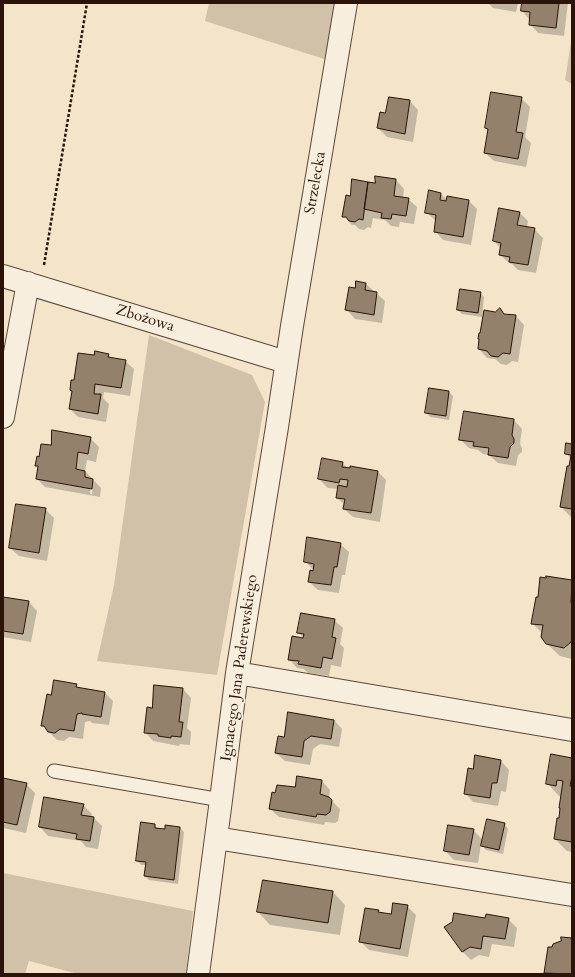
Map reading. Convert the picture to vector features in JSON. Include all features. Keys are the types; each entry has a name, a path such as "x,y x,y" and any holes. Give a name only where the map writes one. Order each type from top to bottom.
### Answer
{"street":[{"name":"Strzelecka","path":"286,362 346,3"},
{"name":"Zbożowa","path":"3,276 286,362"},
{"path":"3,417 34,285"},
{"name":"Ignacego Jana Paderewskiego","path":"198,974 237,673 286,362"},
{"path":"237,673 572,730"},
{"path":"216,838 572,895"}],"lane":[{"path":"54,772 221,800"}],"path":[{"path":"34,285 87,3"}],"shaded area":[{"path":"209,3 334,3 327,60 205,21"},
{"path":"572,36 572,84 565,80"},
{"path":"149,335 252,375 265,402 217,675 97,661 114,585"},
{"path":"3,873 193,911 186,974 78,974 29,961 25,974 3,974"}],"building":[{"path":"522,3 559,3 556,28 529,25 530,12 521,11"},
{"path":"491,92 522,97 516,132 523,133 518,159 484,153 488,129 485,128"},
{"path":"389,97 410,100 405,134 377,128 380,112 385,113"},
{"path":"375,176 396,179 394,196 409,198 406,216 392,214 391,219 381,218 382,213 364,209 368,182 375,183"},
{"path":"352,179 368,182 363,220 359,219 355,222 349,221 346,217 342,217 346,195 350,196"},
{"path":"429,190 441,193 440,200 446,201 447,196 469,200 463,237 434,232 436,215 425,213"},
{"path":"499,208 520,212 517,225 535,228 528,265 509,262 510,257 499,255 501,243 493,241"},
{"path":"356,281 366,283 365,290 377,292 374,315 345,310 349,287 355,288"},
{"path":"460,289 481,292 478,313 457,310"},
{"path":"500,308 504,314 516,315 510,354 503,353 498,357 491,356 487,351 478,349 478,339 484,310 495,312"},
{"path":"95,351 109,354 108,357 126,360 121,388 95,384 94,394 101,394 98,414 69,409 72,391 70,390 71,380 74,380 78,353 94,355"},
{"path":"429,388 449,391 446,416 425,413"},
{"path":"464,411 514,419 512,435 514,443 510,447 508,458 488,455 489,448 473,446 474,442 459,440"},
{"path":"52,430 91,437 88,454 78,452 76,469 85,471 85,477 93,479 92,489 36,479 38,466 35,466 37,456 39,457 41,444 51,445"},
{"path":"566,443 572,444 572,509 560,507 567,466 569,466 571,455 565,454"},
{"path":"322,458 343,462 342,467 350,468 350,466 378,471 371,513 343,509 345,499 336,498 338,485 347,487 348,480 340,479 339,483 318,479"},
{"path":"16,504 46,508 39,553 9,548"},
{"path":"307,537 341,543 337,567 334,567 331,585 308,582 310,570 313,571 314,564 304,562"},
{"path":"546,576 572,580 572,639 571,642 564,648 546,644 541,637 543,625 531,624 536,597 538,597 540,577 546,578"},
{"path":"3,597 29,601 23,634 3,631"},
{"path":"301,613 335,619 332,637 336,638 332,659 323,657 321,668 298,664 299,661 288,660 292,636 303,638 304,634 297,633"},
{"path":"54,680 77,684 76,687 105,692 101,717 82,713 77,714 74,731 60,729 55,733 48,732 44,726 41,726 47,694 51,695"},
{"path":"154,685 183,688 179,722 183,722 181,737 171,736 171,738 158,736 158,734 144,733 147,707 152,708"},
{"path":"288,712 334,720 331,739 311,736 304,741 302,757 275,753 278,736 284,737"},
{"path":"551,754 572,758 572,776 570,786 572,786 572,842 554,839 557,818 559,818 563,781 557,780 556,786 546,784"},
{"path":"475,755 501,760 497,783 492,783 490,798 464,794 468,768 473,769"},
{"path":"297,776 322,780 320,794 329,797 332,800 330,812 326,815 317,814 316,817 269,809 272,792 275,793 277,785 295,787"},
{"path":"3,778 27,783 17,825 3,822"},
{"path":"44,797 84,804 81,815 94,817 90,841 76,839 77,834 39,827"},
{"path":"487,819 505,823 499,850 481,846"},
{"path":"141,822 155,824 155,828 165,829 165,825 180,827 174,880 144,876 146,862 136,861"},
{"path":"448,825 474,829 469,855 444,851"},
{"path":"263,880 333,891 328,923 257,912"},
{"path":"393,903 408,905 400,949 359,942 365,908 391,914"},
{"path":"454,913 485,918 486,914 509,918 505,939 483,936 481,949 470,947 462,952 444,927 452,922"},
{"path":"561,937 572,938 572,974 544,973 548,947 552,947 553,944 561,941"}]}
